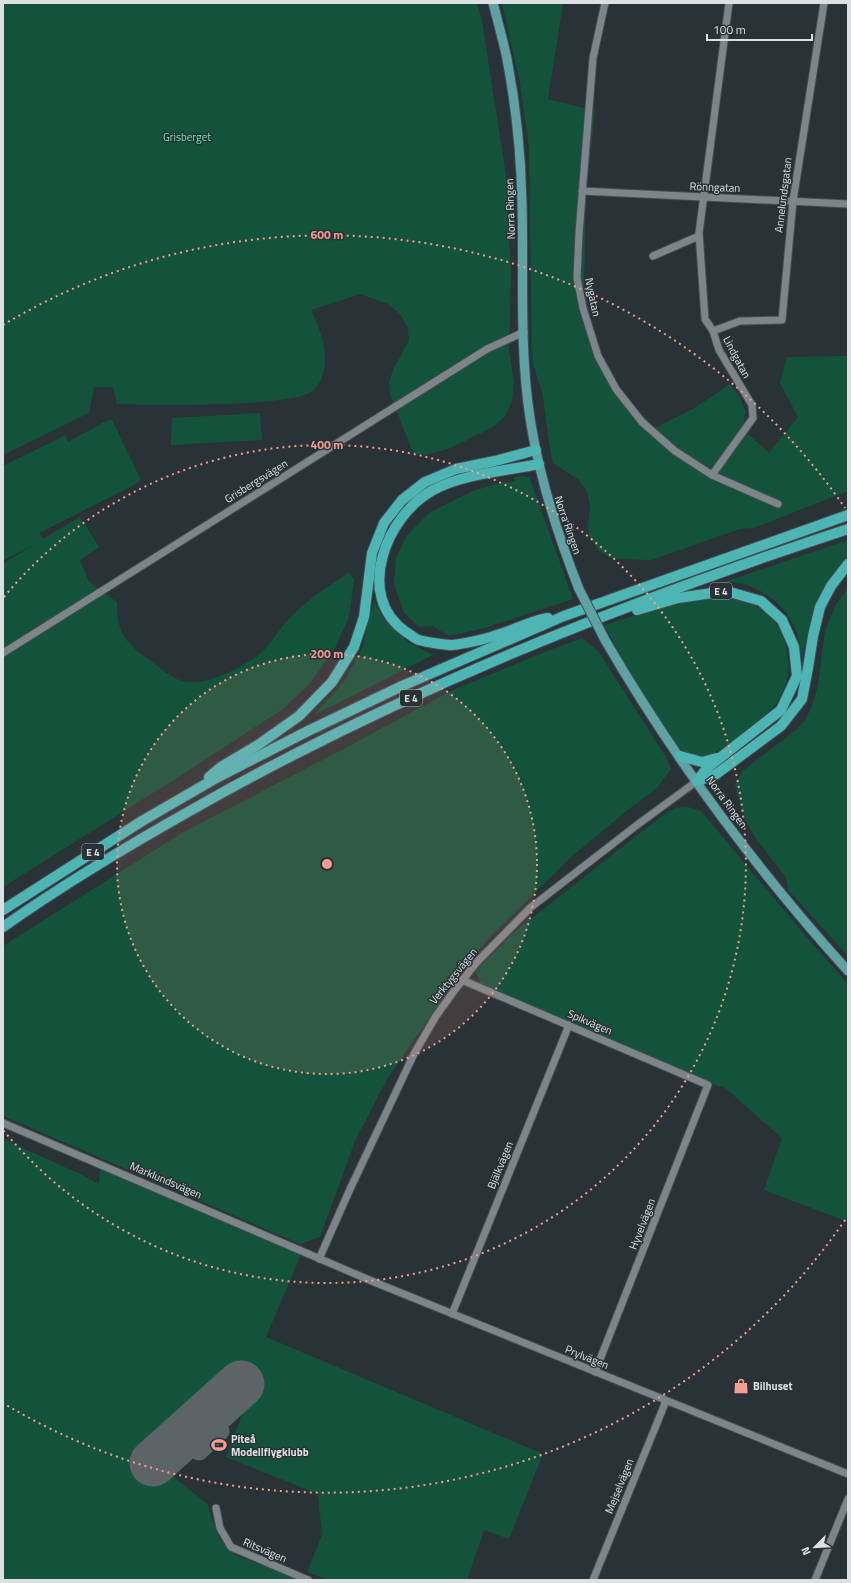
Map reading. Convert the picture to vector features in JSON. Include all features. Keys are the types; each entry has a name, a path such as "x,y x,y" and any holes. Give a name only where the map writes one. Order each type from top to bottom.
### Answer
{"highway":[{"name":"E 4","path":"184,797 221,767 258,745 298,716 332,682 354,647 364,617 372,553 384,523 402,500 425,482 456,469 495,461 536,450"},
{"name":"E 4","path":"539,464 456,480 433,490 420,500 395,526 387,540 380,572 381,599 387,613 398,626 418,640 452,645 496,636 535,620 564,616"},
{"name":"E 4","path":"3,910 107,843 184,797 308,731 387,693 564,616 848,515"},
{"name":"E 4","path":"3,927 150,833 245,780 325,738 511,654 614,613 776,552 848,529"},
{"path":"697,781 715,775 781,726 802,699 813,636 820,607 831,586 848,564"},
{"name":"E 4","path":"614,613 634,610 678,598 726,591 761,601 782,620 794,647 797,676 781,710 707,768 697,781"},
{"path":"680,756 702,762 715,758 719,759"}],"main road":[{"name":"Norra Ringen","path":"493,3 507,60 517,130 522,202 524,332 530,417 547,501 563,550 579,589 605,640 640,697 720,814 776,886 848,971"}],"street":[{"name":"Nygatan","path":"605,3 593,58 582,191 577,278 582,308 598,356 616,389 642,422 675,451 712,475 778,504"},
{"name":"Lindgatan","path":"712,475 753,418 752,405 719,350 713,331 706,318 699,236 729,3"},
{"name":"Annelundsgatan","path":"713,331 740,321 782,320 793,201 824,3"},
{"name":"Rönngatan","path":"582,191 848,204"},
{"path":"653,256 699,236"},
{"name":"Grisbergsvägen","path":"3,653 487,349 524,332"},
{"name":"Verktygsvägen","path":"319,1259 351,1186 414,1054 436,1016 462,980 476,963 530,908 637,825 697,781"},
{"name":"Spikvägen","path":"462,980 708,1085"},
{"name":"Bjälkvägen","path":"452,1314 569,1025"},
{"name":"Hyvelvägen","path":"595,1372 708,1085"},
{"name":"Marklundsvägen","path":"3,1123 319,1259"},
{"name":"Prylvägen","path":"319,1259 848,1474"},
{"name":"Mejselvägen","path":"593,1580 666,1401"},
{"path":"815,1580 848,1498"},
{"name":"Ritsvägen","path":"216,1508 220,1528 231,1547 308,1580"}],"green space":[{"name":"Grisberget","path":"3,3 477,3 482,21 506,175 511,273 509,351 514,381 512,401 505,416 493,427 451,448 425,455 413,453 390,394 389,382 393,370 409,340 408,328 400,314 388,304 360,294 311,310 322,340 325,361 324,372 314,390 302,396 252,403 158,405 117,404 113,387 94,387 89,413 3,455"},
{"path":"502,3 563,3 548,99 595,111 586,195 584,287 590,317 599,347 607,366 624,394 655,428 693,409 730,384 739,396 746,412 742,429 769,453 798,417 780,383 787,357 848,356 848,491 754,528 740,529 651,560 613,559 599,551 590,538 588,529 590,506 587,491 579,480 553,463 543,396 532,360 529,147 520,83"},
{"path":"260,413 262,440 171,445 172,418"},
{"path":"108,420 112,420 140,478 138,483 39,533 43,539 80,517 99,547 80,560 89,582 117,602 118,622 121,630 124,637 135,649 165,672 182,681 191,682 212,679 255,658 270,643 283,625 295,613 315,595 349,572 354,580 349,617 335,648 311,682 283,709 183,774 3,887 3,564 34,544 3,561 3,466 66,435 68,442"},
{"path":"529,476 573,599 485,628 449,636 432,626 419,627 404,613 394,584 396,558 407,535 429,513 473,491 499,483 515,481 514,477"},
{"path":"848,540 848,557 830,581 818,604 809,630 802,658 796,630 787,614 774,600 753,587 733,582 724,582"},
{"path":"848,588 848,956 788,890 786,878 755,837 746,822 735,785 742,772 795,731 805,720 812,706 818,685 825,631 835,606"},
{"path":"734,597 767,613 775,622 783,636 787,654 787,680 774,707 753,726 714,753 702,757 693,757 681,749 657,717 604,625 662,607 689,601"},
{"path":"374,601 383,618 408,642 433,655 314,715 346,679 362,648"},
{"path":"582,638 598,651 666,757 671,769 657,788 570,858 486,941 455,980 387,1079 355,1141 320,1237 300,1244 3,1116 3,946 182,833 453,690"},
{"path":"688,807 701,811 848,984 848,1222 764,1190 782,1138 724,1087 718,1086 481,986 476,971 514,932 663,815 675,808"},
{"path":"3,1139 99,1184 100,1169 301,1255 266,1337 543,1454 509,1539 484,1530 467,1580 328,1580 307,1572 322,1535 318,1494 226,1457 254,1382 232,1374 143,1459 144,1464 152,1469 169,1473 208,1505 211,1517 221,1541 235,1555 301,1580 3,1580"}],"taxiway":[{"path":"195,1426 208,1442"},
{"path":"199,1451 220,1431"}],"runway":[{"path":"153,1463 241,1384"}],"place":[{"name":"Bilhuset","path":"741,1386"},
{"name":"Piteå Modellflygklubb","path":"219,1445"}]}
